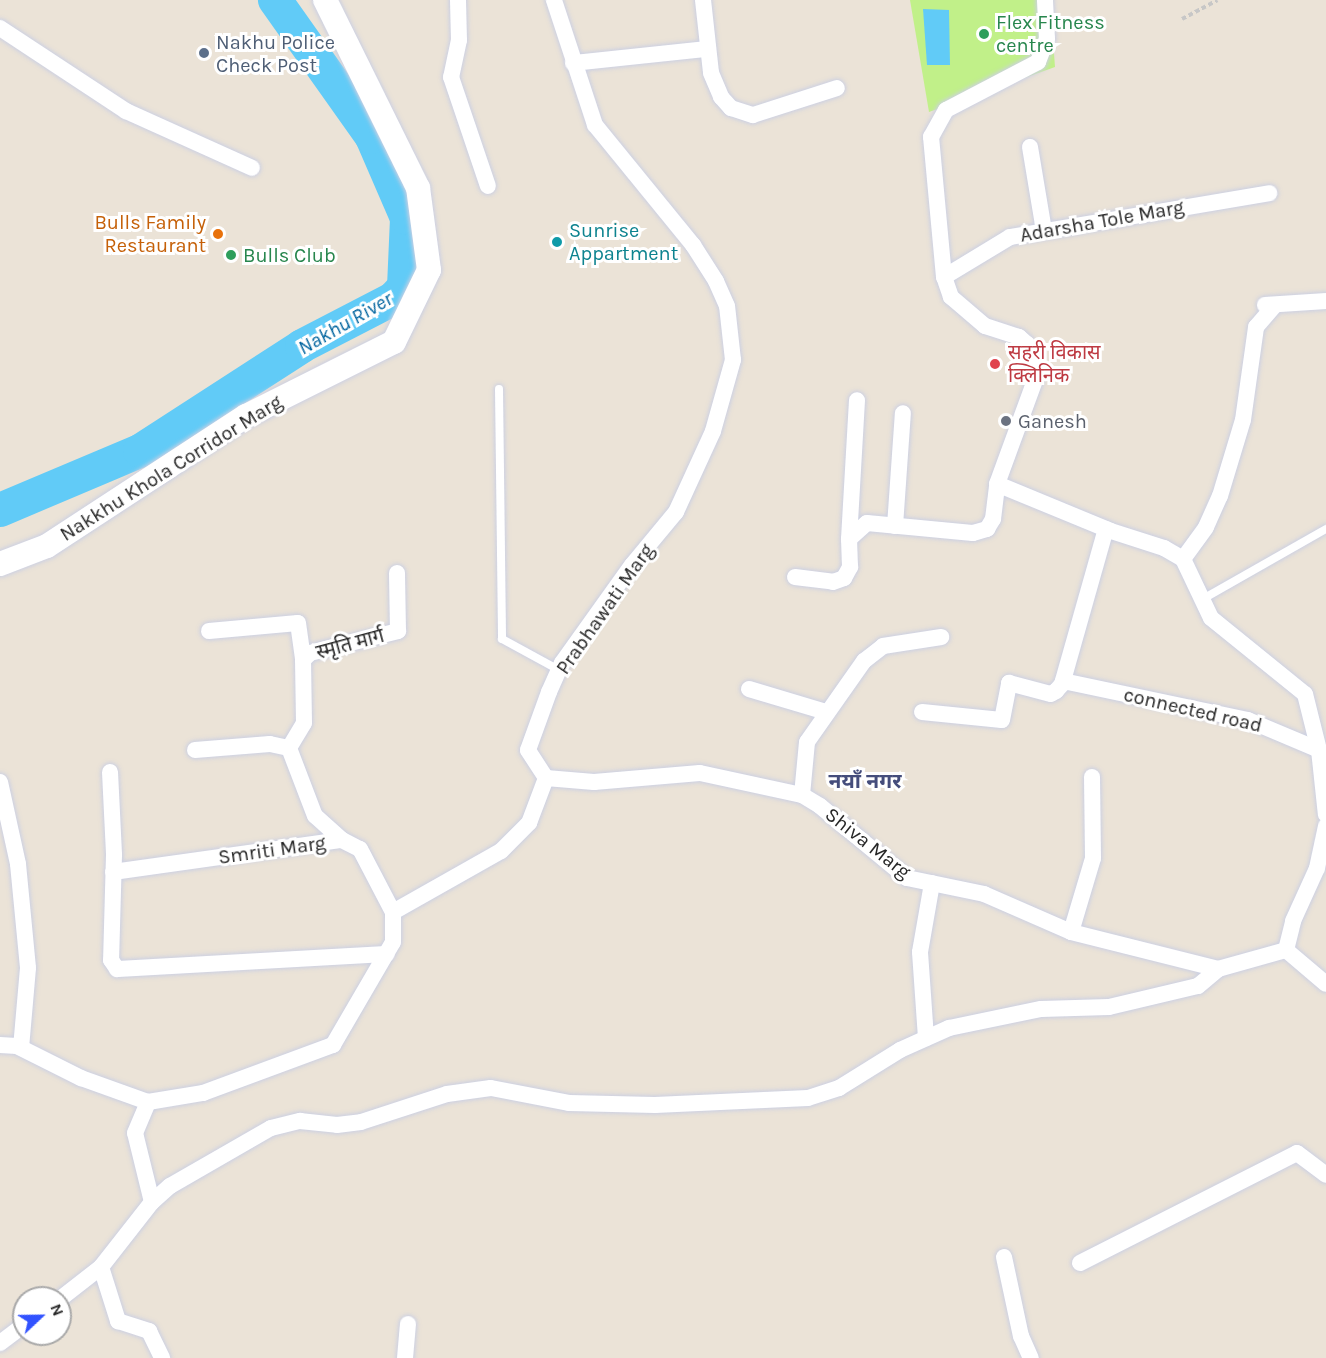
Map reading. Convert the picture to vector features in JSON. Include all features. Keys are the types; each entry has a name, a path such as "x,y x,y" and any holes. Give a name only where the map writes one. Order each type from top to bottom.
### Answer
{"street":[{"name":"Nakkhu Khola Corridor Marg","path":"0,564 47,546 246,416 393,342 429,270 418,188 325,0"},
{"path":"458,0 459,40 451,77 488,186"},
{"name":"Prabhawati Marg","path":"546,778 528,750 559,670 632,565 676,512 713,431 733,360 728,306 716,281 693,245 595,125 554,0"},
{"path":"703,0 706,49 721,97 731,108 753,115 837,88"},
{"path":"849,539 867,523 973,533 987,529 993,519 997,484 1038,372 1035,358 1019,337 985,326 951,297 944,277 931,158 936,122 946,110 1038,62 1047,39 1045,0"},
{"path":"0,28 126,111 252,168"},
{"path":"573,63 706,49"},
{"path":"1030,147 1044,231"},
{"name":"Adarsha Tole Marg","path":"944,277 1010,237 1269,193"},
{"path":"1183,559 1206,527 1220,496 1243,420 1256,327 1268,305 1326,301"},
{"path":"795,577 833,582 844,578 850,567 849,539 857,400"},
{"path":"895,526 903,412"},
{"path":"997,484 1106,529 1164,548 1183,559 1211,618 1305,694 1319,750 1326,815"},
{"path":"922,711 1002,720 1009,683 1051,694 1063,681 1106,529"},
{"name":"स्मृति मार्ग","path":"289,748 304,723 303,660 310,653 398,632 397,573"},
{"path":"209,631 298,623 303,660"},
{"path":"802,795 807,742 864,661 883,646 941,637"},
{"name":"connected road","path":"1063,681 1248,720 1319,750"},
{"path":"749,689 826,712"},
{"path":"195,750 270,744 289,748 315,816 342,840"},
{"path":"110,772 113,872 111,960 117,969 387,954"},
{"name":"Shiva Marg","path":"546,778 594,782 700,773 802,795 820,806 907,878 984,894 1071,932 1218,969"},
{"path":"1071,932 1093,858 1092,777"},
{"path":"0,1045 21,1048 81,1078 148,1102 203,1093 333,1045 393,942 393,912 501,851 529,823 546,778"},
{"path":"0,782 18,864 28,968 21,1048"},
{"path":"72,1290 101,1267 152,1202 170,1186 272,1128 300,1121 337,1125 360,1122 447,1094 491,1088 569,1103 655,1105 808,1098 839,1088 926,1038 949,1028 1041,1009 1109,1007 1198,986 1218,969 1286,950 1318,882 1326,826"},
{"name":"Smriti Marg","path":"113,872 342,840 360,849 393,912"},
{"path":"926,1038 920,952 932,883"},
{"path":"1286,950 1326,984"},
{"path":"148,1102 135,1133 152,1202"},
{"path":"1080,1263 1297,1153 1326,1175"},
{"path":"1004,1257 1021,1336 1031,1358"},
{"path":"101,1267 118,1321 149,1331 162,1358"},
{"path":"405,1358 408,1324"}],"lane":[{"path":"499,389 502,639 559,670"},
{"path":"1201,600 1326,529"}],"path":[{"path":"1182,19 1217,0"}],"green space":[{"name":"Flex Fitness centre","path":"910,0 1050,0 1055,67 929,112"}],"water":[{"path":"923,9 949,10 950,65 927,65"}],"waterway":[{"name":"Nakhu River","path":"0,510 140,451 302,346 393,299 404,287 407,218 372,137 275,0"}],"place":[{"name":"Flex Fitness centre","path":"984,34"},
{"name":"Nakhu Police Check Post","path":"204,53"},
{"name":"Bulls Family Restaurant","path":"218,234"},
{"name":"Sunrise Appartment","path":"557,242"},
{"name":"Bulls Club","path":"231,255"},
{"name":"सहरी विकास क्लिनिक","path":"995,364"},
{"name":"Ganesh","path":"1006,421"}],"district":[{"name":"नयाँ नगर","path":"865,781"}]}
